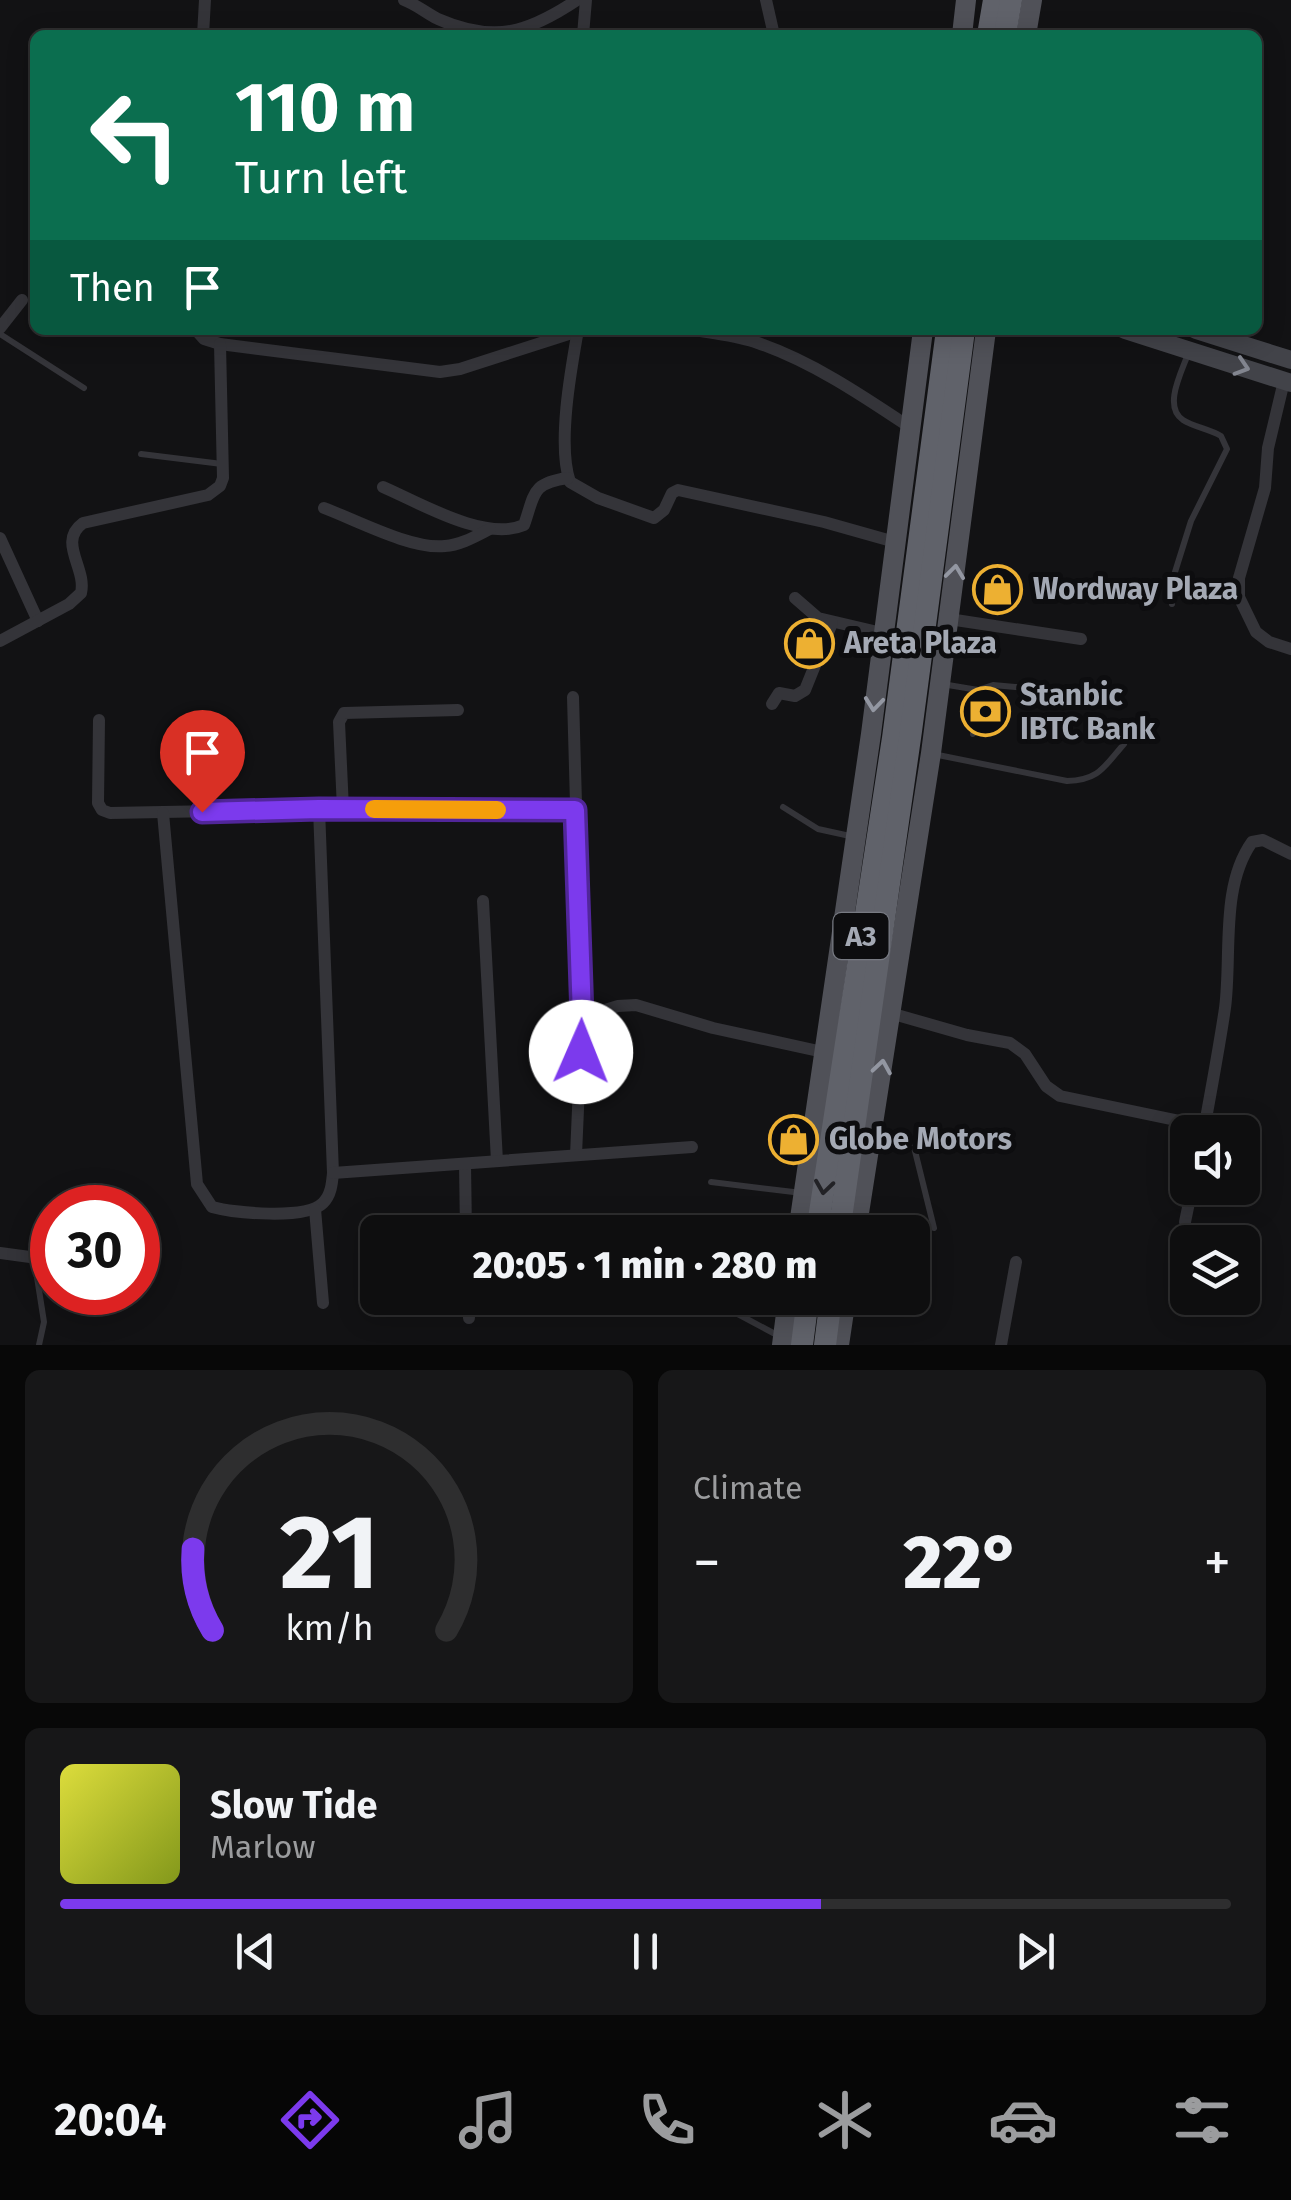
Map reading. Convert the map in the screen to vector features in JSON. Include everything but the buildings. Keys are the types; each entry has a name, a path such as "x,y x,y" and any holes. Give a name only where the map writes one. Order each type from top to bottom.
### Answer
{"highway":[{"path":"989,30 994,0"},
{"path":"1006,30 1011,0"},
{"name":"A3","path":"841,1215 914,642 946,335"},
{"name":"A3","path":"820,1215 963,335"},
{"path":"789,1343 801,1315"},
{"path":"825,1345 829,1315"}],"main road":[{"path":"1027,30 1032,0"},
{"path":"962,30 963,1"},
{"path":"800,1215 856,837 921,335"},
{"path":"859,1215 931,753 985,335"},
{"path":"1142,335 1287,382"},
{"path":"1212,335 1291,360"},
{"path":"788,1315 789,1343"},
{"path":"839,1345 843,1315"}],"street":[{"path":"205,0 207,30"},
{"path":"404,0 436,18 479,30"},
{"path":"524,30 577,0"},
{"path":"583,30 586,0"},
{"path":"766,0 773,30"},
{"path":"0,331 22,300"},
{"path":"200,335 220,344 440,372 566,335"},
{"path":"577,335 570,374 570,482 598,498 654,518 664,510 672,492 678,490 824,522 894,542"},
{"path":"754,336 911,428"},
{"path":"0,640 69,604 81,593 82,578 71,542 76,528 208,495 220,486 220,344"},
{"path":"1287,382 1268,448 1265,488 1239,578 1238,597 1256,632 1269,642 1291,648"},
{"path":"324,508 406,539 436,546 462,542 490,529 524,526 538,487 547,480 568,478"},
{"path":"382,487 490,529"},
{"path":"0,538 38,621"},
{"path":"795,598 818,618 882,632"},
{"path":"949,619 1081,639"},
{"path":"772,704 779,693 795,696 805,690 832,623"},
{"path":"572,697 582,1017 576,1155"},
{"path":"343,809 339,722 344,713 458,710"},
{"path":"99,720 98,802 102,810 163,814 319,809 575,810"},
{"path":"163,814 197,1184 212,1207 228,1212 299,1212 315,1209 329,1195 333,1173 319,809"},
{"path":"1206,1115 1225,1005 1234,888 1240,867 1252,842 1263,840 1291,854"},
{"path":"483,901 497,1160"},
{"path":"582,1017 636,1005 713,1028 823,1052"},
{"path":"890,1012 967,1035 1010,1042 1025,1054 1046,1086 1060,1096 1170,1121"},
{"path":"333,1173 692,1147"},
{"path":"464,1164 466,1215"},
{"path":"1185,1222 1188,1205"},
{"path":"315,1209 323,1303"},
{"path":"0,1254 30,1256"},
{"path":"1001,1345 1016,1262"}],"lane":[{"path":"0,331 84,388"},
{"path":"1172,604 1175,572 1191,521 1228,449 1221,436 1186,422 1174,410 1172,401 1190,350"},
{"path":"141,454 223,464"},
{"path":"940,683 978,690 993,684 1050,690"},
{"path":"973,734 978,690"},
{"path":"931,753 1067,781 1087,780 1098,774 1124,744"},
{"path":"784,807 818,830 856,837"},
{"path":"872,1136 913,1143 934,1228"},
{"path":"711,1182 803,1193"},
{"path":"39,1345 43,1315"},
{"path":"739,1315 789,1343"}],"slow traffic":[{"path":"374,809 497,810"}],"place":[{"name":"Wordway Plaza","path":"998,589"},
{"name":"Areta Plaza","path":"809,643"},
{"name":"Stanbic IBTC Bank","path":"985,712"},
{"name":"Globe Motors","path":"794,1139"}],"route":[{"path":"202,812 575,810 581,1052"}]}
